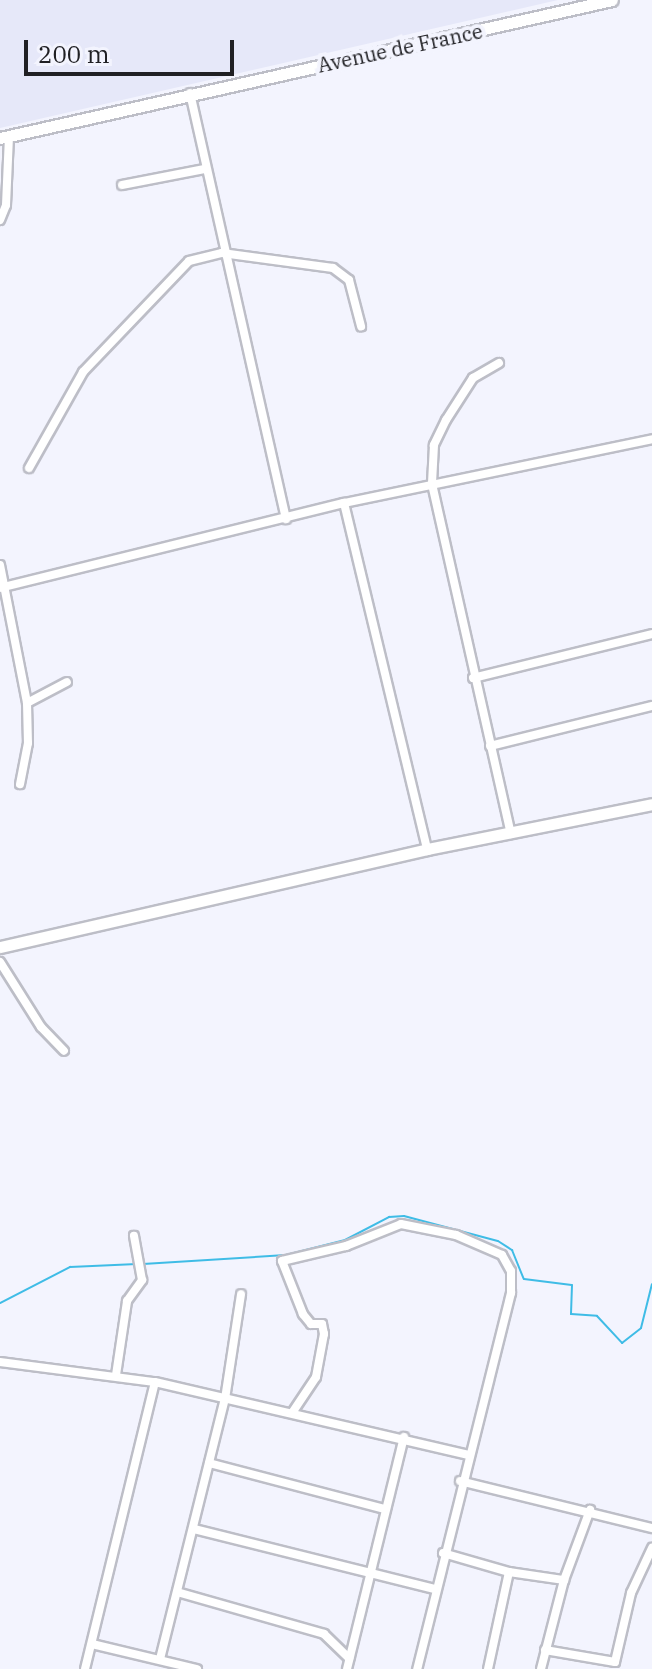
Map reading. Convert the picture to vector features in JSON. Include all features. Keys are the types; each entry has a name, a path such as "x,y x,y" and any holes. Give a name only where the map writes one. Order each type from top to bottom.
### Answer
{"street":[{"name":"Avenue de France","path":"4,137 612,0"},
{"path":"190,93 222,253 286,519"},
{"path":"0,220 6,205 4,137"},
{"path":"122,185 204,169"},
{"path":"29,468 83,372 179,267 222,253 343,272 354,290 361,326"},
{"path":"499,363 473,378 446,420 434,445 432,484 473,678 511,834"},
{"path":"2,587 344,503 652,439"},
{"path":"344,503 427,849"},
{"path":"0,565 27,703 28,743 20,784"},
{"path":"473,678 652,634"},
{"path":"27,703 67,682"},
{"path":"490,746 652,706"},
{"path":"0,947 427,849 652,804"},
{"path":"0,962 41,1027 64,1051"},
{"path":"292,1413 316,1377 324,1334 322,1324 311,1324 303,1314 282,1261 346,1246 398,1224 456,1235 498,1252 513,1277 460,1481 417,1669"},
{"path":"116,1375 127,1301 142,1280 141,1257 134,1236"},
{"path":"160,1659 225,1399 241,1294"},
{"path":"0,1362 155,1382 404,1437 468,1455"},
{"path":"85,1669 155,1382"},
{"path":"347,1669 404,1437"},
{"path":"209,1463 384,1509"},
{"path":"460,1481 590,1510 652,1528"},
{"path":"541,1669 564,1580 590,1510"},
{"path":"194,1529 435,1589"},
{"path":"545,1650 615,1662 631,1593 652,1548"},
{"path":"443,1553 509,1572 564,1580"},
{"path":"488,1669 509,1572"},
{"path":"177,1592 324,1634 349,1658"},
{"path":"92,1644 197,1669"}],"shaded area":[{"path":"0,0 558,0 0,128"}],"waterway":[{"path":"143,1264 286,1255 345,1240 389,1217 404,1216 498,1241 512,1250 524,1279 572,1285 571,1314 597,1316 622,1343 641,1328 652,1284"},
{"path":"0,1303 70,1267 137,1264"}]}
